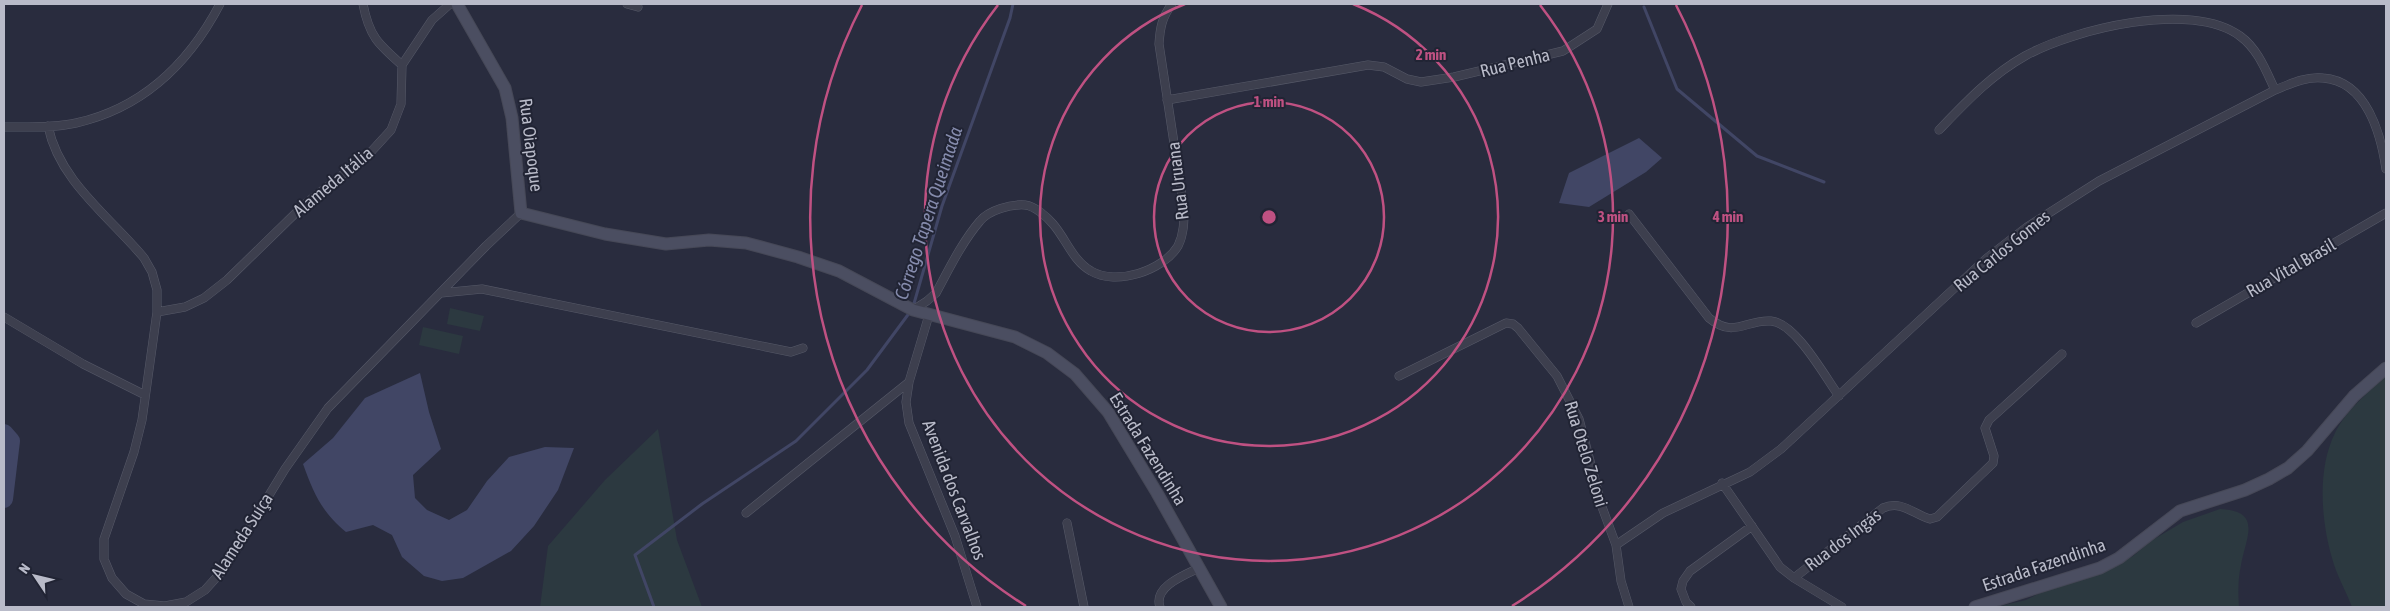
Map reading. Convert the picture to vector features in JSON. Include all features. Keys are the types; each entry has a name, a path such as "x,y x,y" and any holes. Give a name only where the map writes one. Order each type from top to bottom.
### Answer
{"street":[{"path":"4,127 75,124 121,109 156,85 180,64 201,38 220,4"},
{"path":"363,4 372,36 379,45 402,65 432,20 450,4"},
{"name":"Rua Oiapoque","path":"457,4 505,88 512,118 521,213"},
{"path":"627,4 638,7"},
{"name":"Rua Uruana","path":"910,308 927,302 936,292 981,220 994,211 1012,206 1027,205 1040,212 1053,224 1078,260 1089,270 1103,278 1118,278 1148,270 1164,260 1178,246 1184,230 1184,209 1159,44 1160,28 1164,14 1172,4"},
{"name":"Rua Penha","path":"1167,100 1368,64 1384,67 1406,79 1421,82 1454,77 1563,51 1597,29 1608,4"},
{"path":"1938,130 1980,88 2024,56 2067,37 2121,25 2168,19 2213,22 2240,36 2259,58 2275,90"},
{"name":"Alameda Itália","path":"157,312 185,307 204,298 227,280 305,204 369,154 391,130 401,104 402,65"},
{"name":"Rua Carlos Gomes","path":"1616,546 1662,513 1722,483 1750,472 1781,449 1987,258 2027,227 2099,182 2275,90 2303,79 2324,78 2341,83 2352,91 2369,110 2383,148 2386,169"},
{"name":"Alameda Suíça","path":"48,126 51,143 69,175 144,258 152,272 157,290 157,312 145,395 134,452 104,539 104,559 112,578 126,594 144,604 165,606 186,602 206,590 218,576 285,469 328,408 521,213"},
{"path":"521,213 606,234 666,244 709,240 746,243 798,257 839,271 910,308 929,314"},
{"name":"Rua Vital Brasil","path":"2196,323 2386,213"},
{"path":"1629,214 1710,318 1718,325 1729,329 1771,321 1783,326 1799,340 1839,396"},
{"path":"441,293 482,290 791,352 803,348"},
{"name":"Avenida dos Carvalhos","path":"929,314 909,382 906,402 908,423 954,536 977,607"},
{"name":"Estrada Fazendinha","path":"929,314 1015,337 1047,353 1075,374 1108,412 1220,607"},
{"path":"4,317 83,364 145,395"},
{"name":"Rua Otelo Zeloni","path":"1399,376 1506,323 1513,324 1557,376 1570,398 1579,419 1602,507 1616,546 1621,582 1629,607"},
{"name":"Rua dos Ingás","path":"1794,578 1883,508 1892,504 1900,505 1930,519 1937,517 1993,463 1994,456 1985,428 1989,420 2062,354"},
{"name":"Estrada Fazendinha","path":"1975,607 2100,568 2120,558 2180,511 2245,490 2288,468 2307,451 2354,396 2386,368"},
{"path":"746,513 909,382"},
{"path":"1722,483 1780,567 1794,578 1842,607"},
{"path":"1067,523 1084,607"},
{"path":"1691,607 1686,602 1681,589 1686,576 1752,526"},
{"path":"1160,607 1159,597 1162,591 1176,580 1199,568"}],"shaded area":[{"path":"450,308 484,316 480,331 447,324"},
{"path":"423,327 463,336 459,354 419,345"},
{"path":"2386,376 2386,607 2352,607 2334,564 2325,528 2323,478 2325,462 2335,433 2345,417"},
{"path":"658,429 677,540 702,607 540,607 548,546 605,480"},
{"path":"2220,509 2233,511 2242,515 2247,520 2248,536 2239,575 2239,607 1996,607 2026,600 2048,589 2106,571 2133,556 2151,541 2183,522"}],"water":[{"path":"1639,138 1662,158 1646,172 1589,207 1559,203 1569,173"},
{"path":"420,373 429,412 441,449 413,475 415,498 427,510 449,520 467,510 487,481 509,457 545,447 574,448 558,490 534,526 511,551 463,578 442,581 424,576 402,557 392,535 373,525 346,532 324,509 303,464 333,438 365,398"}],"waterway":[{"name":"Córrego Tapera Queimada","path":"913,307 942,206 1010,18 1013,4"},
{"path":"1644,7 1677,89 1757,156 1824,182"},
{"name":"Córrego Tapera Queimada","path":"654,607 635,555 702,504 796,441 867,370 910,312"},
{"path":"4,433 11,441 4,499"}]}
